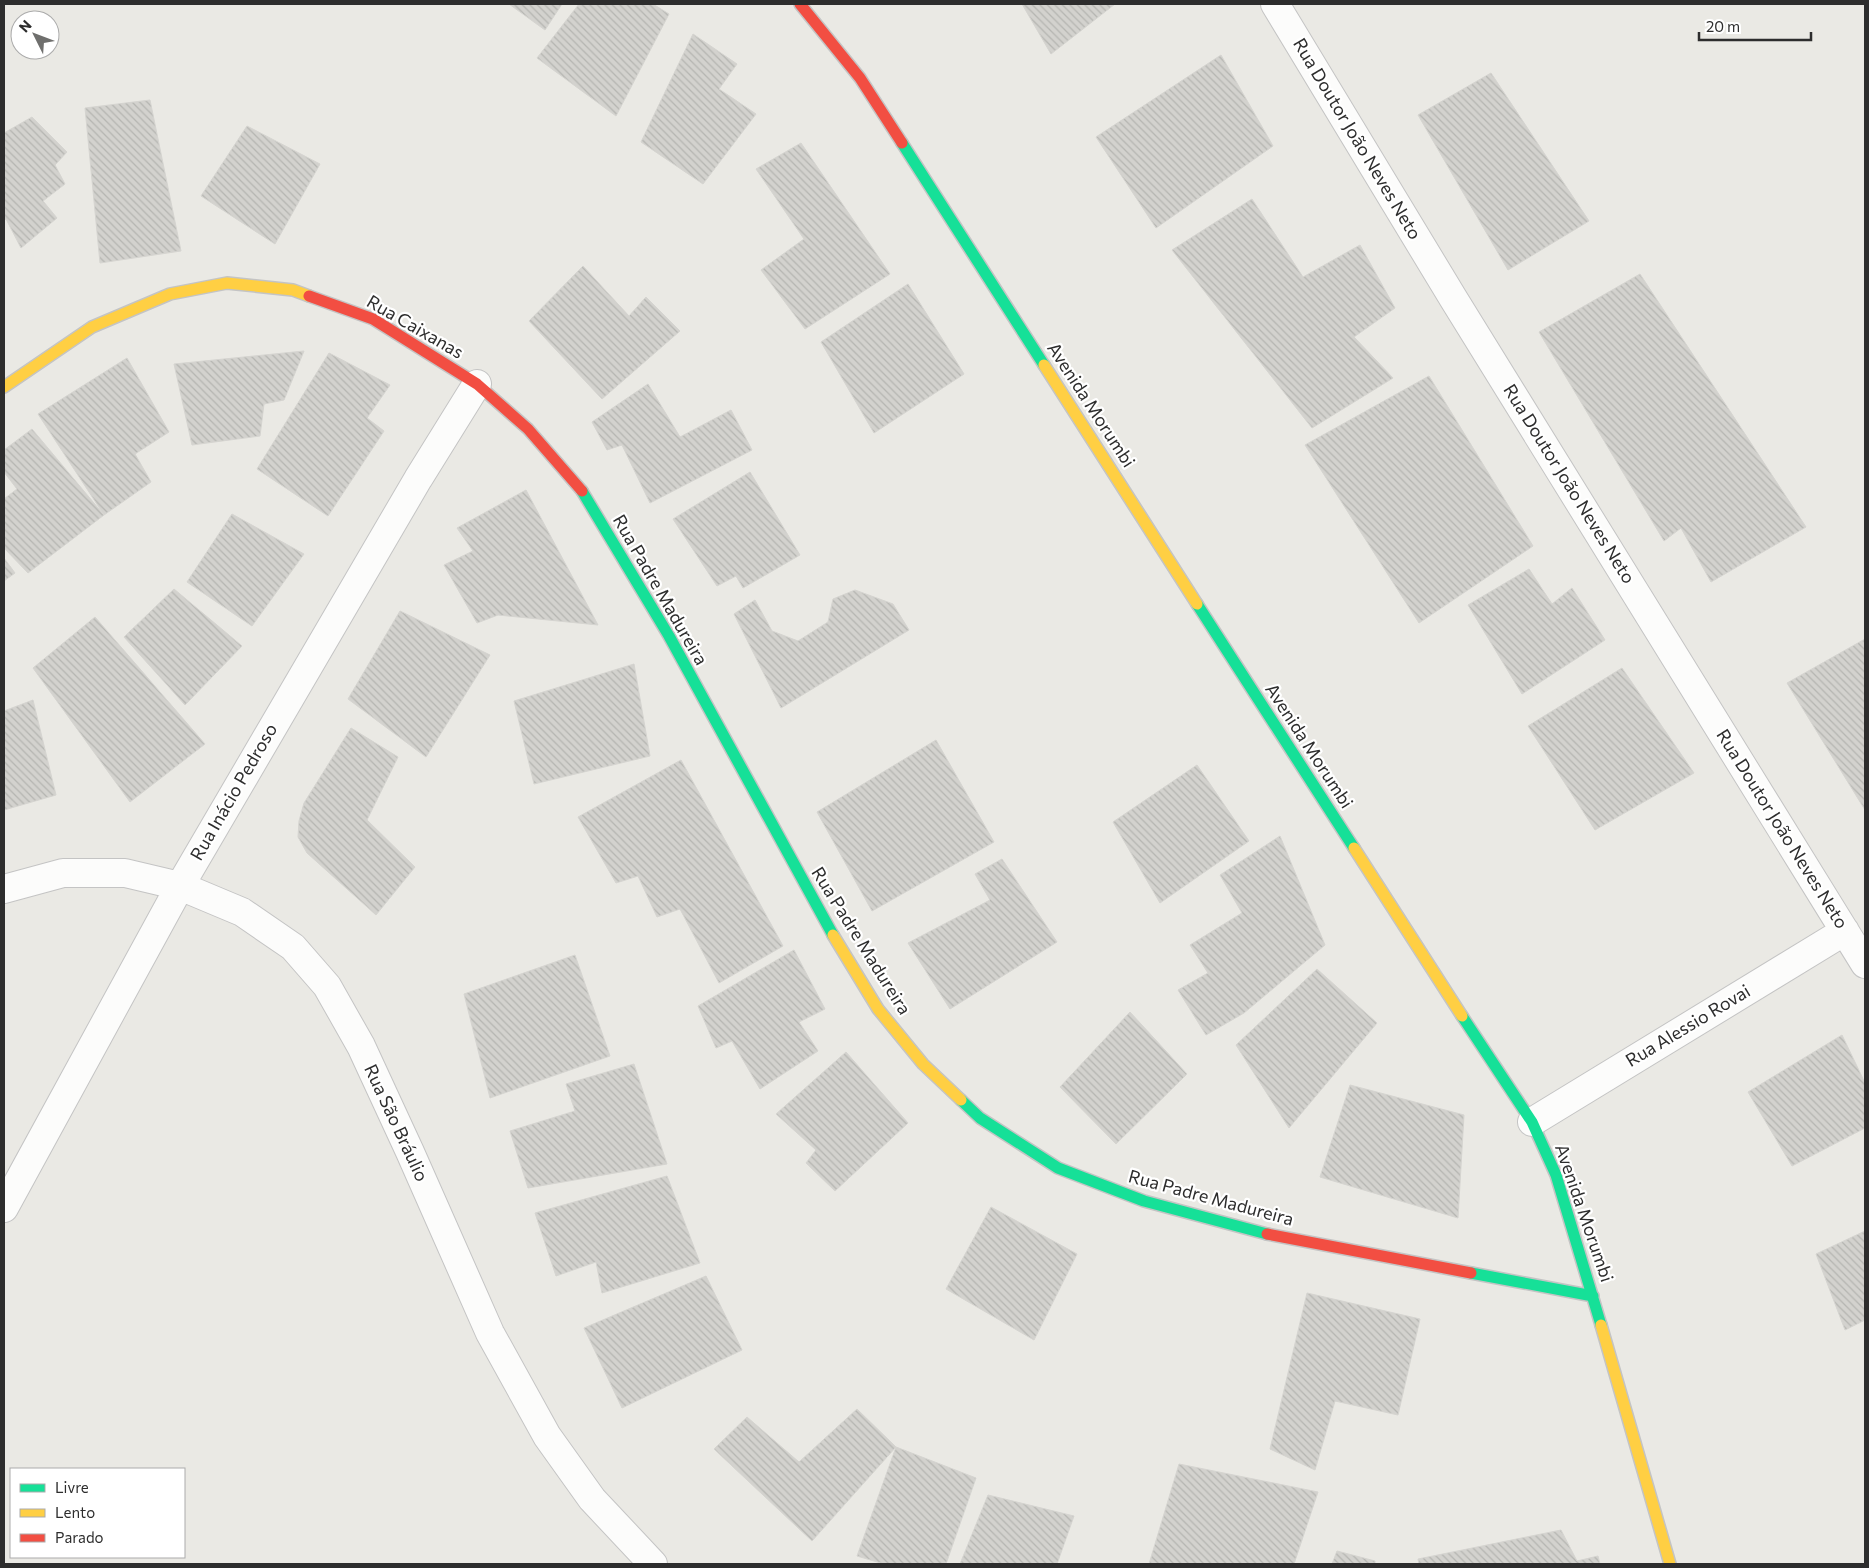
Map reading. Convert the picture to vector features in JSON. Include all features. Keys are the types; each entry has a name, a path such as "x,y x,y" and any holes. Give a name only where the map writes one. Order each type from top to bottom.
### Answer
{"street":[{"name":"Avenida Morumbi","path":"800,4 860,78 1442,986 1532,1122 1556,1176 1593,1296 1670,1564"},
{"name":"Rua Doutor João Neves Neto","path":"1275,4 1453,298 1865,964"},
{"name":"Rua Caixanas","path":"4,387 92,327 170,294 227,283 293,290 373,318 477,384"},
{"name":"Rua Inácio Pedroso","path":"4,1208 180,886 418,479 477,384"},
{"name":"Rua Padre Madureira","path":"477,384 528,430 578,486 669,636 825,922 878,1009 923,1064 980,1118 1058,1168 1144,1201 1254,1231 1593,1296"},
{"name":"Rua São Bráulio","path":"4,889 63,873 125,873 180,886 242,912 293,947 327,986 360,1046 410,1152 490,1333 547,1436 592,1500 653,1564"},
{"name":"Rua Alessio Rovai","path":"1532,1122 1845,931"}],"building":[{"path":"509,4 562,4 545,30"},
{"path":"579,4 653,4 669,14 616,116 537,58"},
{"path":"1022,4 1115,4 1051,54"},
{"path":"693,34 737,64 719,89 756,114 703,184 641,142"},
{"path":"1221,55 1273,146 1156,228 1096,137"},
{"path":"1491,73 1589,221 1508,270 1418,115"},
{"path":"150,100 181,251 100,263 85,108"},
{"path":"32,117 67,152 55,165 65,184 43,201 57,218 21,248 6,219 4,221 4,133"},
{"path":"247,126 320,164 275,244 201,196"},
{"path":"801,143 890,274 805,329 761,270 804,239 756,169"},
{"path":"1252,199 1303,277 1360,245 1395,308 1354,337 1393,378 1312,428 1172,250"},
{"path":"583,266 629,316 646,297 680,331 602,399 529,321"},
{"path":"1640,274 1806,527 1711,582 1681,528 1664,541 1539,332"},
{"path":"908,284 964,374 874,433 821,342"},
{"path":"304,351 284,400 264,404 260,436 192,445 174,364"},
{"path":"329,353 390,385 367,418 384,431 328,516 257,469"},
{"path":"127,358 169,432 135,454 151,482 104,515 38,414"},
{"path":"1429,376 1533,546 1419,623 1305,445"},
{"path":"648,384 680,437 731,410 752,450 650,503 622,445 607,450 592,422"},
{"path":"32,429 104,515 28,573 4,548 4,499 17,489 4,472 4,450"},
{"path":"750,472 800,555 743,588 736,576 717,586 673,519"},
{"path":"526,490 598,625 498,615 477,623 444,565 473,551 457,528"},
{"path":"232,514 304,554 252,626 187,582"},
{"path":"4,558 15,573 4,581"},
{"path":"1529,569 1552,604 1572,588 1605,640 1522,694 1468,605"},
{"path":"174,589 242,646 185,705 124,637"},
{"path":"855,590 893,604 909,630 781,708 734,614 755,600 772,631 798,641 828,622 833,599"},
{"path":"400,611 490,655 426,757 348,699"},
{"path":"95,617 205,744 130,802 33,668"},
{"path":"1865,639 1865,810 1787,683"},
{"path":"634,664 650,756 534,784 514,701"},
{"path":"1622,668 1694,773 1595,830 1528,726"},
{"path":"33,700 56,795 4,810 4,711"},
{"path":"351,728 398,757 367,820 415,867 376,915 307,853 298,837 299,821 304,803"},
{"path":"936,740 994,842 872,911 817,812"},
{"path":"681,760 783,946 719,983 680,909 657,917 638,876 616,883 578,817"},
{"path":"1197,765 1249,841 1160,903 1113,822"},
{"path":"1280,836 1325,945 1244,1013 1206,1035 1178,990 1208,973 1190,945 1242,913 1220,875"},
{"path":"1002,859 1057,942 950,1009 908,943 990,900 975,874"},
{"path":"794,950 825,1009 799,1022 818,1051 760,1089 732,1041 716,1048 698,1006"},
{"path":"575,955 610,1056 490,1098 464,994"},
{"path":"1317,969 1377,1023 1289,1128 1236,1045"},
{"path":"1130,1012 1187,1074 1116,1144 1060,1087"},
{"path":"1842,1035 1865,1083 1865,1128 1792,1166 1748,1092"},
{"path":"846,1052 908,1123 835,1191 806,1163 816,1150 776,1114"},
{"path":"634,1064 667,1164 528,1188 510,1131 575,1111 566,1084"},
{"path":"1350,1085 1464,1115 1458,1218 1320,1177"},
{"path":"667,1176 700,1263 602,1293 596,1262 556,1276 535,1213"},
{"path":"991,1207 1077,1254 1034,1340 946,1289"},
{"path":"1865,1231 1865,1320 1845,1330 1816,1254"},
{"path":"706,1276 742,1350 622,1408 584,1328"},
{"path":"1307,1293 1420,1319 1398,1415 1335,1401 1315,1470 1270,1449"},
{"path":"857,1409 896,1447 812,1541 714,1449 747,1417 799,1462"},
{"path":"896,1447 976,1478 946,1564 884,1564 857,1556"},
{"path":"1179,1464 1318,1492 1294,1564 1149,1564"},
{"path":"988,1495 1074,1516 1057,1564 960,1564"},
{"path":"1561,1530 1577,1561 1598,1556 1600,1564 1419,1564 1418,1559"},
{"path":"1337,1551 1375,1561 1375,1564 1332,1564"}],"traffic: fast":[{"path":"902,143 1044,365"},
{"path":"582,491 669,636 833,935"},
{"path":"1197,604 1354,848"},
{"path":"1462,1016 1532,1122 1556,1175 1601,1325"},
{"path":"961,1100 980,1118 1058,1168 1144,1201 1267,1234"},
{"path":"1471,1273 1593,1296"}],"traffic: slow":[{"path":"4,387 92,327 170,294 227,283 293,290 309,296"},
{"path":"1044,365 1197,604"},
{"path":"1354,848 1462,1016"},
{"path":"833,935 878,1009 923,1064 961,1100"},
{"path":"1601,1325 1670,1564"}],"traffic: jam":[{"path":"800,4 860,78 902,143"},
{"path":"309,296 373,319 477,384 528,429 582,491"},
{"path":"1267,1234 1471,1273"}]}
